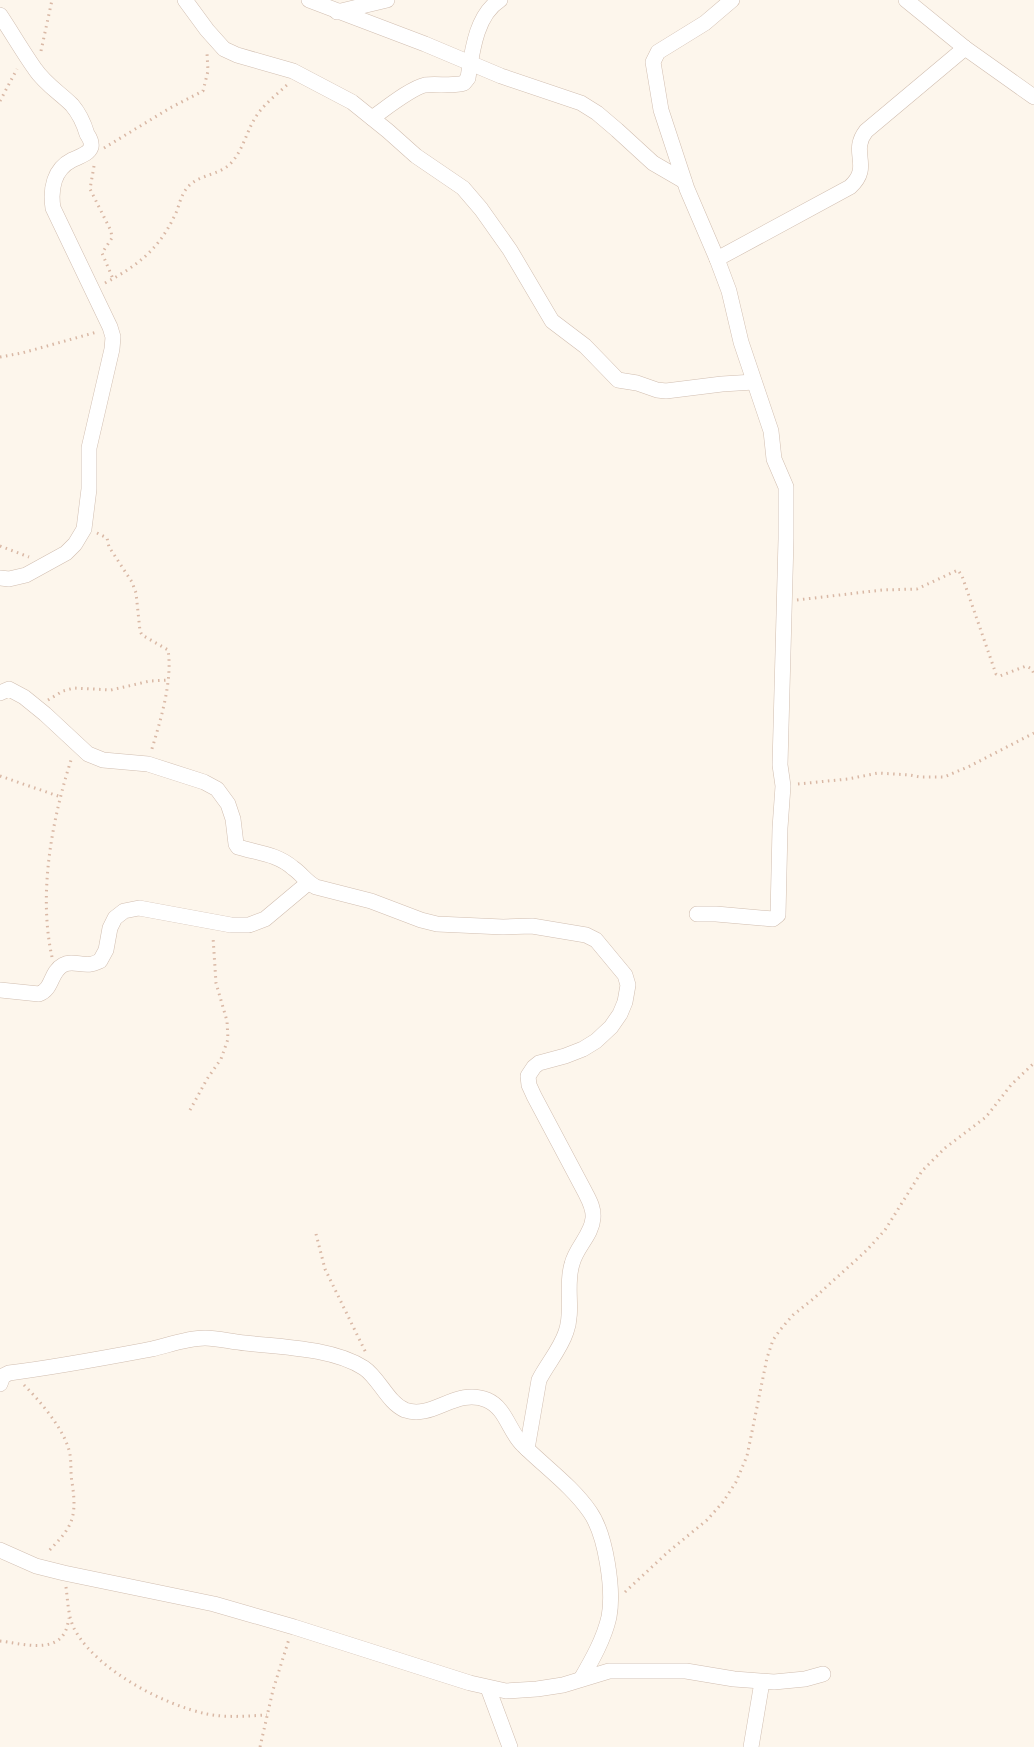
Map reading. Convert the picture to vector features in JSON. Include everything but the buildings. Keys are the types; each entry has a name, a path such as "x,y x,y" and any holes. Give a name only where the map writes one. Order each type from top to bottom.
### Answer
{"street":[{"path":"185,0 224,49 299,74 352,102 416,156 457,183 468,193 510,250 552,321 585,346 618,380 638,382 657,390 666,391 754,382"},
{"path":"309,0 425,44 470,64 581,103 597,113 653,163 684,181"},
{"path":"337,12 387,0"},
{"path":"372,117 425,85 442,86 464,83 468,78 481,25 490,8 500,0"},
{"path":"697,914 764,919 773,919 778,915 783,786 780,765 787,529 786,487 774,459 771,431 741,342 729,291 684,181 661,110 653,62 658,52 705,23 732,0"},
{"path":"906,0 965,48 1034,98"},
{"path":"0,15 36,71 73,106 91,145 86,153 69,161 59,171 52,184 51,196 53,208 113,337 89,448 89,489 84,529 66,554 26,575 9,579 0,578"},
{"path":"717,259 850,187 858,180 861,172 858,148 866,131 965,48"},
{"path":"0,693 9,689 24,697 88,754 103,760 148,764 204,782 217,789 228,804 238,847 271,855 293,868 308,883 316,887 371,901 437,924 532,926 586,936 596,940 625,975 628,985 627,994 620,1014 611,1027 583,1049 540,1064 530,1071 528,1076 534,1096 585,1192 593,1208 594,1216 588,1234 572,1261 569,1320 560,1345 539,1380 527,1449"},
{"path":"0,990 43,993 62,966 73,963 91,964 100,961 106,950 115,918 124,911 139,908 210,922 249,925 265,919 308,883"},
{"path":"4,1378 204,1338 318,1352 348,1361 365,1368 401,1408 413,1412 424,1412 460,1397 473,1396 489,1400 510,1424 518,1440 572,1490 591,1513 599,1529 604,1546 610,1595 609,1617 603,1636 580,1679"},
{"path":"0,1550 36,1566 214,1604 488,1688 506,1691 563,1684 609,1671 686,1671 762,1682 787,1681 823,1674"},
{"path":"751,1747 762,1682"},
{"path":"488,1688 510,1747"}],"path":[{"path":"36,71 52,0"},
{"path":"101,152 105,147 170,108 203,91 208,71 207,30"},
{"path":"0,101 17,69 22,47"},
{"path":"92,290 137,264 156,247 176,214 186,189 193,182 231,164 239,153 250,126 262,109 299,74"},
{"path":"95,163 90,189 111,231 112,238 102,253 112,279"},
{"path":"0,357 62,343 110,327"},
{"path":"84,529 109,540 109,547 132,582 136,593 142,635 168,650 170,668 168,680 148,764"},
{"path":"0,546 45,565"},
{"path":"785,601 873,591 917,589 958,570 983,633 996,674 1000,676 1026,666 1032,669 1034,674"},
{"path":"37,707 56,694 74,688 111,690 150,681 168,680"},
{"path":"783,786 848,779 878,773 944,777 1034,733"},
{"path":"55,974 46,921 46,885 55,820 77,744"},
{"path":"0,776 61,797"},
{"path":"190,1110 221,1059 228,1039 227,1021 216,983 213,932 210,922"},
{"path":"609,1610 647,1570 707,1520 736,1482 747,1456 773,1340 780,1330 793,1315 867,1250 885,1230 922,1171 945,1148 986,1117 1011,1085 1034,1063"},
{"path":"316,1234 325,1269 365,1350 367,1358 365,1368"},
{"path":"4,1378 33,1394 63,1437 70,1453 74,1493 72,1516 62,1536 36,1566"},
{"path":"64,1573 70,1616 75,1630 87,1648 132,1684 161,1699 206,1714 241,1717 267,1715"},
{"path":"0,1641 33,1645 57,1642 65,1633 70,1616"},
{"path":"260,1747 283,1655 294,1627"}]}
